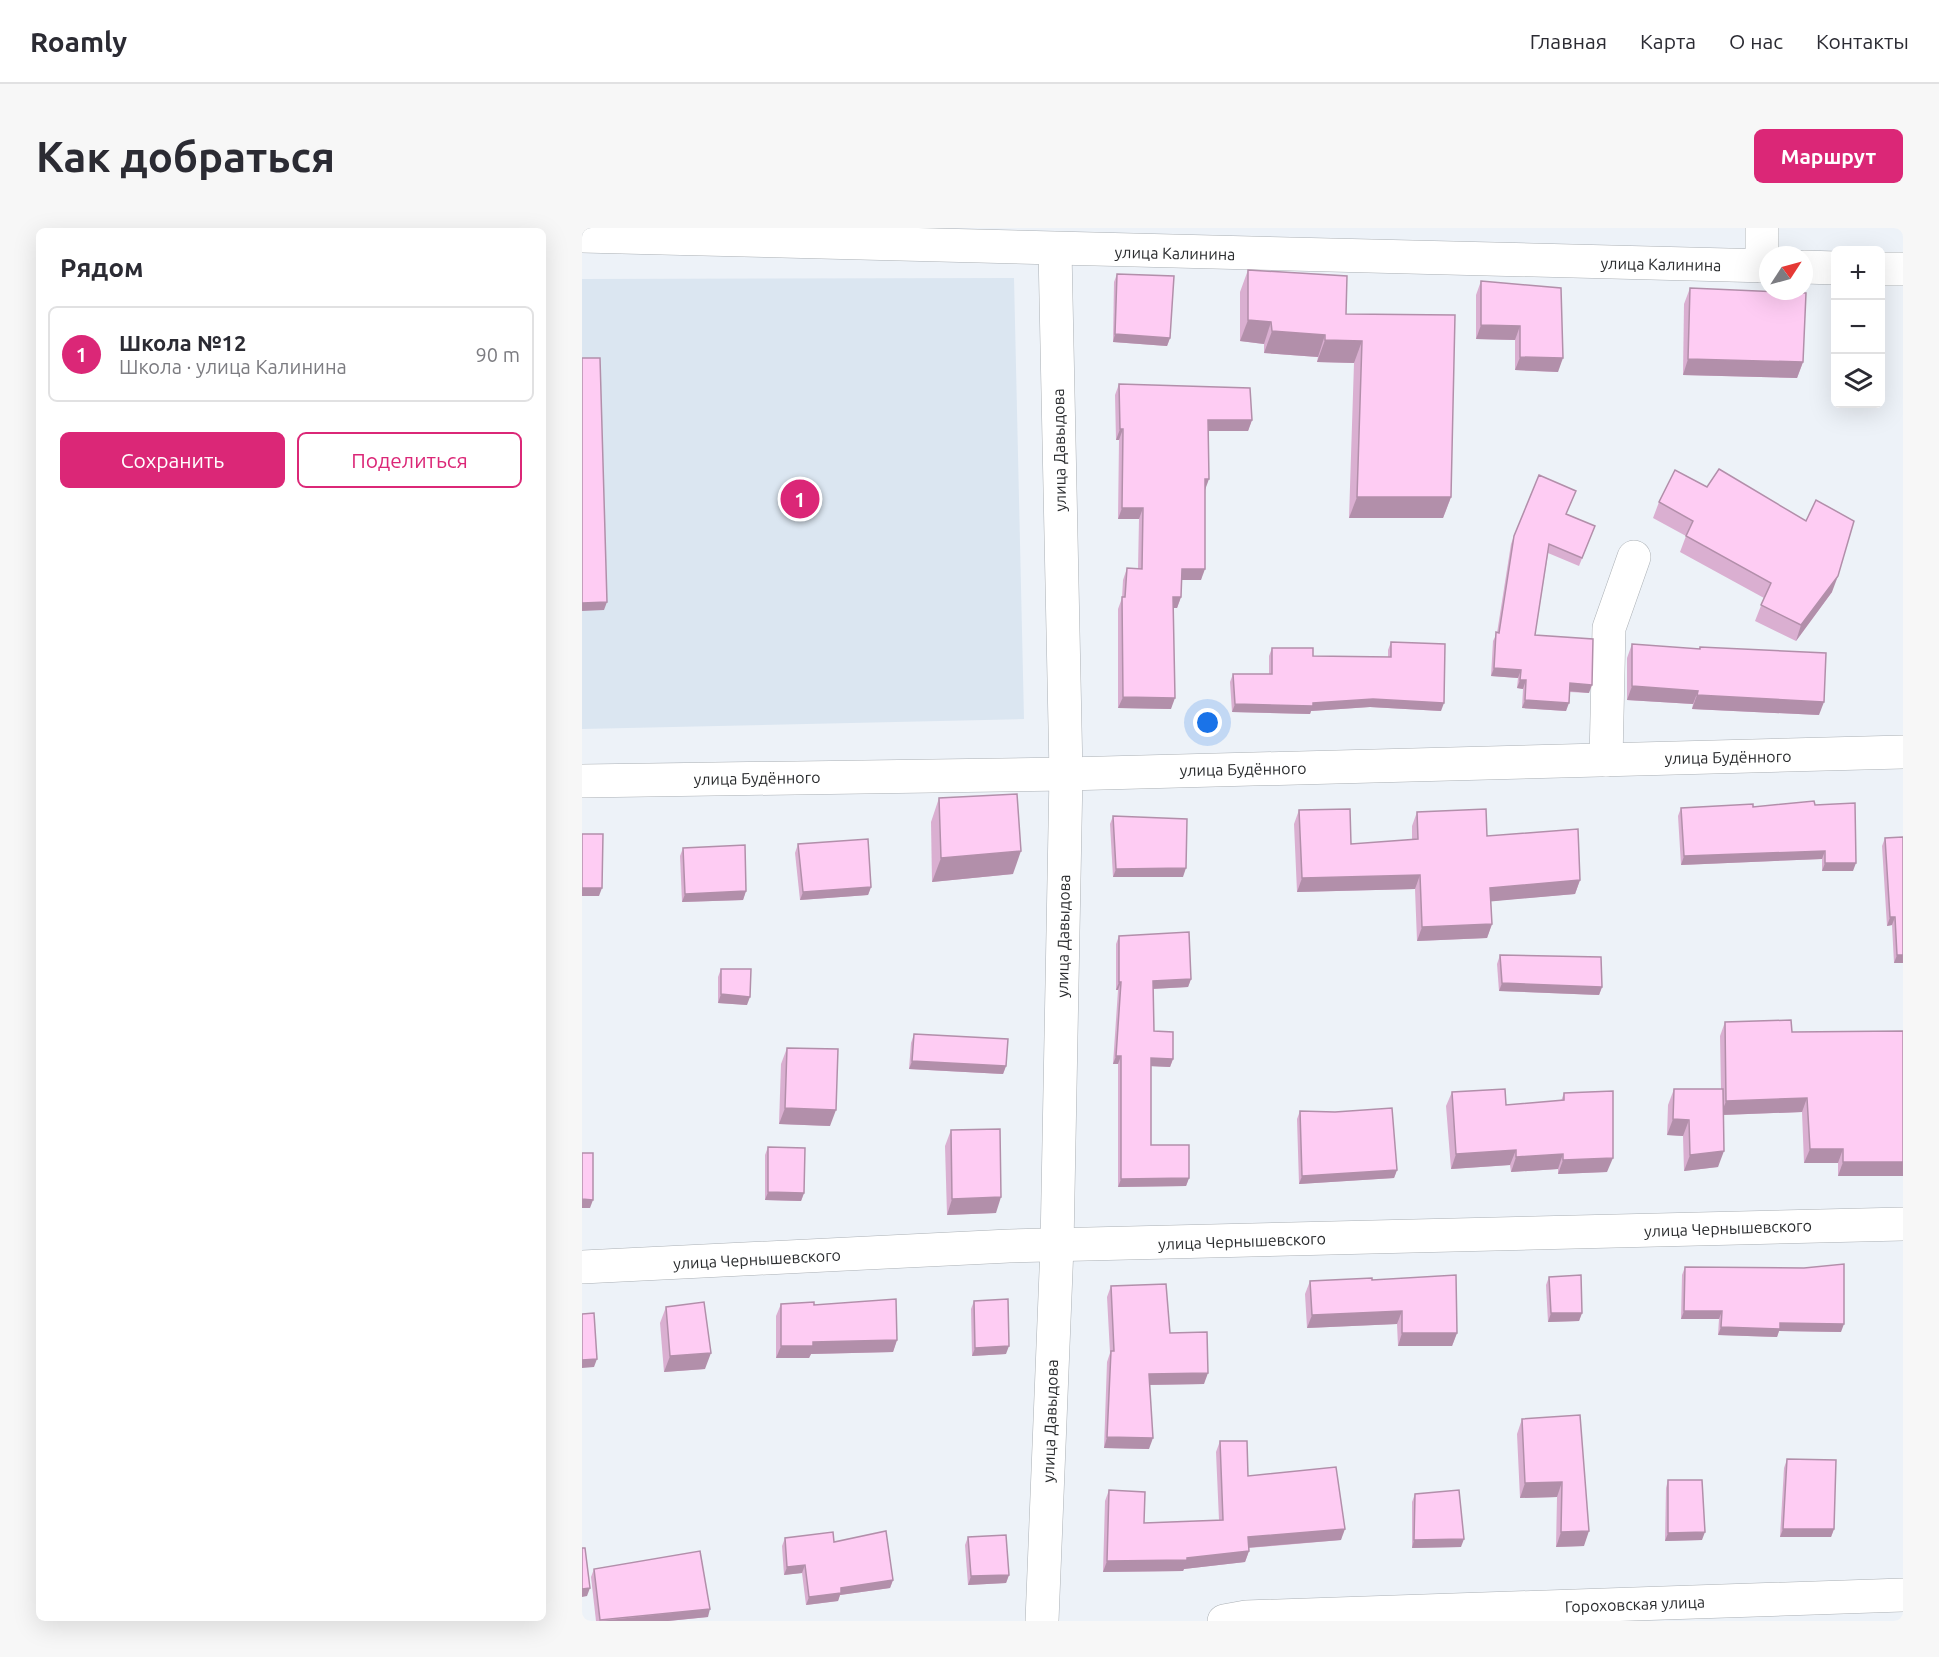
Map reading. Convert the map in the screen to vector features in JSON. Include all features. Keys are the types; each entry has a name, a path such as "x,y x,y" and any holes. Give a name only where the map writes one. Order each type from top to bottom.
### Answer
{"street":[{"path":"1762,228 1763,246"},
{"name":"улица Калинина","path":"582,236 621,233 856,236 1054,250 1104,239 1759,266"},
{"name":"улица Давыдова","path":"1042,1621 1057,1246 1066,774 1054,250"},
{"path":"1813,267 1831,268"},
{"path":"1885,269 1903,269"},
{"path":"1606,760 1609,628 1634,558"},
{"name":"улица Будённого","path":"582,781 1066,774 1903,752"},
{"name":"улица Чернышевского","path":"582,1267 1009,1246 1903,1224"},
{"name":"Гороховская улица","path":"1224,1621 1246,1617 1903,1595"}],"shaded area":[{"path":"1014,278 1024,719 582,729 582,279"}],"building":[{"path":"1248,270 1347,276 1346,314 1455,315 1451,497 1357,497 1362,341 1325,340 1325,335 1272,331 1271,322 1248,320"},
{"path":"1117,274 1174,276 1170,338 1115,334"},
{"path":"1481,281 1561,288 1563,358 1520,357 1520,326 1481,325"},
{"path":"1690,288 1759,291 1759,300 1806,300 1803,362 1688,359"},
{"path":"582,358 600,358 607,602 582,603"},
{"path":"1119,384 1250,388 1252,420 1208,420 1209,479 1205,479 1205,569 1182,569 1181,597 1173,597 1175,698 1123,697 1122,597 1125,597 1127,568 1142,569 1143,508 1122,508 1123,429 1120,429"},
{"path":"1719,469 1806,521 1816,500 1854,521 1838,576 1801,625 1761,605 1771,583 1686,536 1693,521 1659,502 1675,470 1707,487"},
{"path":"1539,475 1576,491 1566,514 1595,526 1582,558 1549,544 1535,635 1593,639 1592,685 1570,683 1569,703 1525,700 1526,680 1520,680 1521,670 1494,668 1496,632 1499,633 1514,536"},
{"path":"1391,642 1445,644 1444,703 1373,699 1313,703 1313,706 1235,704 1233,674 1272,674 1272,648 1313,648 1313,656 1391,657"},
{"path":"1632,644 1700,649 1700,647 1826,653 1824,702 1697,695 1698,691 1632,686"},
{"path":"1017,794 1021,851 941,858 939,798"},
{"path":"1814,801 1815,805 1855,803 1856,863 1825,863 1825,851 1684,856 1681,808 1753,804 1753,807"},
{"path":"1350,809 1351,844 1418,839 1417,812 1486,809 1487,836 1578,829 1580,880 1490,888 1492,924 1422,927 1420,875 1302,878 1299,810"},
{"path":"1113,816 1187,819 1186,868 1116,869"},
{"path":"582,834 603,834 602,888 582,888"},
{"path":"1903,837 1903,955 1897,955 1895,917 1890,917 1885,838"},
{"path":"868,839 871,887 803,892 798,844"},
{"path":"745,845 746,891 685,894 683,848"},
{"path":"1189,932 1191,979 1153,981 1154,1031 1173,1032 1173,1059 1151,1058 1151,1145 1189,1145 1189,1178 1121,1179 1121,1056 1116,1056 1121,982 1119,982 1119,936"},
{"path":"1500,955 1601,957 1602,987 1502,983"},
{"path":"721,969 751,969 750,997 721,994"},
{"path":"1791,1020 1792,1032 1903,1031 1903,1162 1843,1162 1843,1149 1810,1149 1807,1098 1726,1101 1725,1022"},
{"path":"914,1034 1008,1039 1006,1066 912,1061"},
{"path":"787,1048 838,1049 836,1110 785,1108"},
{"path":"1505,1089 1506,1105 1564,1100 1564,1093 1613,1091 1613,1158 1563,1160 1563,1154 1516,1157 1516,1150 1456,1154 1452,1092"},
{"path":"1674,1089 1723,1089 1724,1151 1690,1155 1689,1120 1673,1119"},
{"path":"1392,1108 1397,1170 1302,1176 1300,1111 1335,1112"},
{"path":"1000,1129 1001,1197 952,1199 951,1130"},
{"path":"768,1147 805,1148 804,1193 768,1192"},
{"path":"582,1153 593,1153 593,1200 582,1199"},
{"path":"1844,1264 1844,1324 1780,1323 1780,1329 1721,1327 1722,1311 1684,1311 1685,1267 1804,1268"},
{"path":"1456,1275 1457,1333 1402,1333 1402,1311 1312,1315 1310,1281"},
{"path":"1581,1275 1582,1313 1551,1313 1549,1277"},
{"path":"1166,1284 1170,1333 1207,1332 1208,1373 1149,1374 1153,1438 1107,1437 1111,1351 1114,1351 1111,1286"},
{"path":"896,1299 897,1340 813,1342 813,1346 781,1346 781,1304 814,1302 814,1305"},
{"path":"1008,1299 1009,1346 975,1348 974,1301"},
{"path":"704,1302 711,1353 670,1356 666,1307"},
{"path":"594,1313 597,1359 582,1360 582,1314"},
{"path":"1580,1415 1589,1531 1561,1532 1562,1482 1525,1483 1522,1419"},
{"path":"1220,1441 1247,1441 1248,1476 1336,1467 1345,1529 1248,1537 1249,1551 1187,1558 1187,1560 1107,1561 1109,1490 1145,1492 1144,1523 1223,1520"},
{"path":"1787,1459 1836,1460 1834,1529 1783,1529"},
{"path":"1668,1480 1702,1480 1705,1532 1668,1533"},
{"path":"1459,1490 1464,1539 1414,1540 1415,1494"},
{"path":"886,1531 893,1580 841,1588 841,1593 809,1597 805,1565 787,1567 785,1538 833,1532 834,1542"},
{"path":"1006,1535 1009,1575 971,1576 968,1537"},
{"path":"582,1548 585,1548 590,1588 582,1589"},
{"path":"700,1551 710,1609 600,1620 594,1569"}],"place":[{"name":"Школа №12","path":"800,499"}]}
